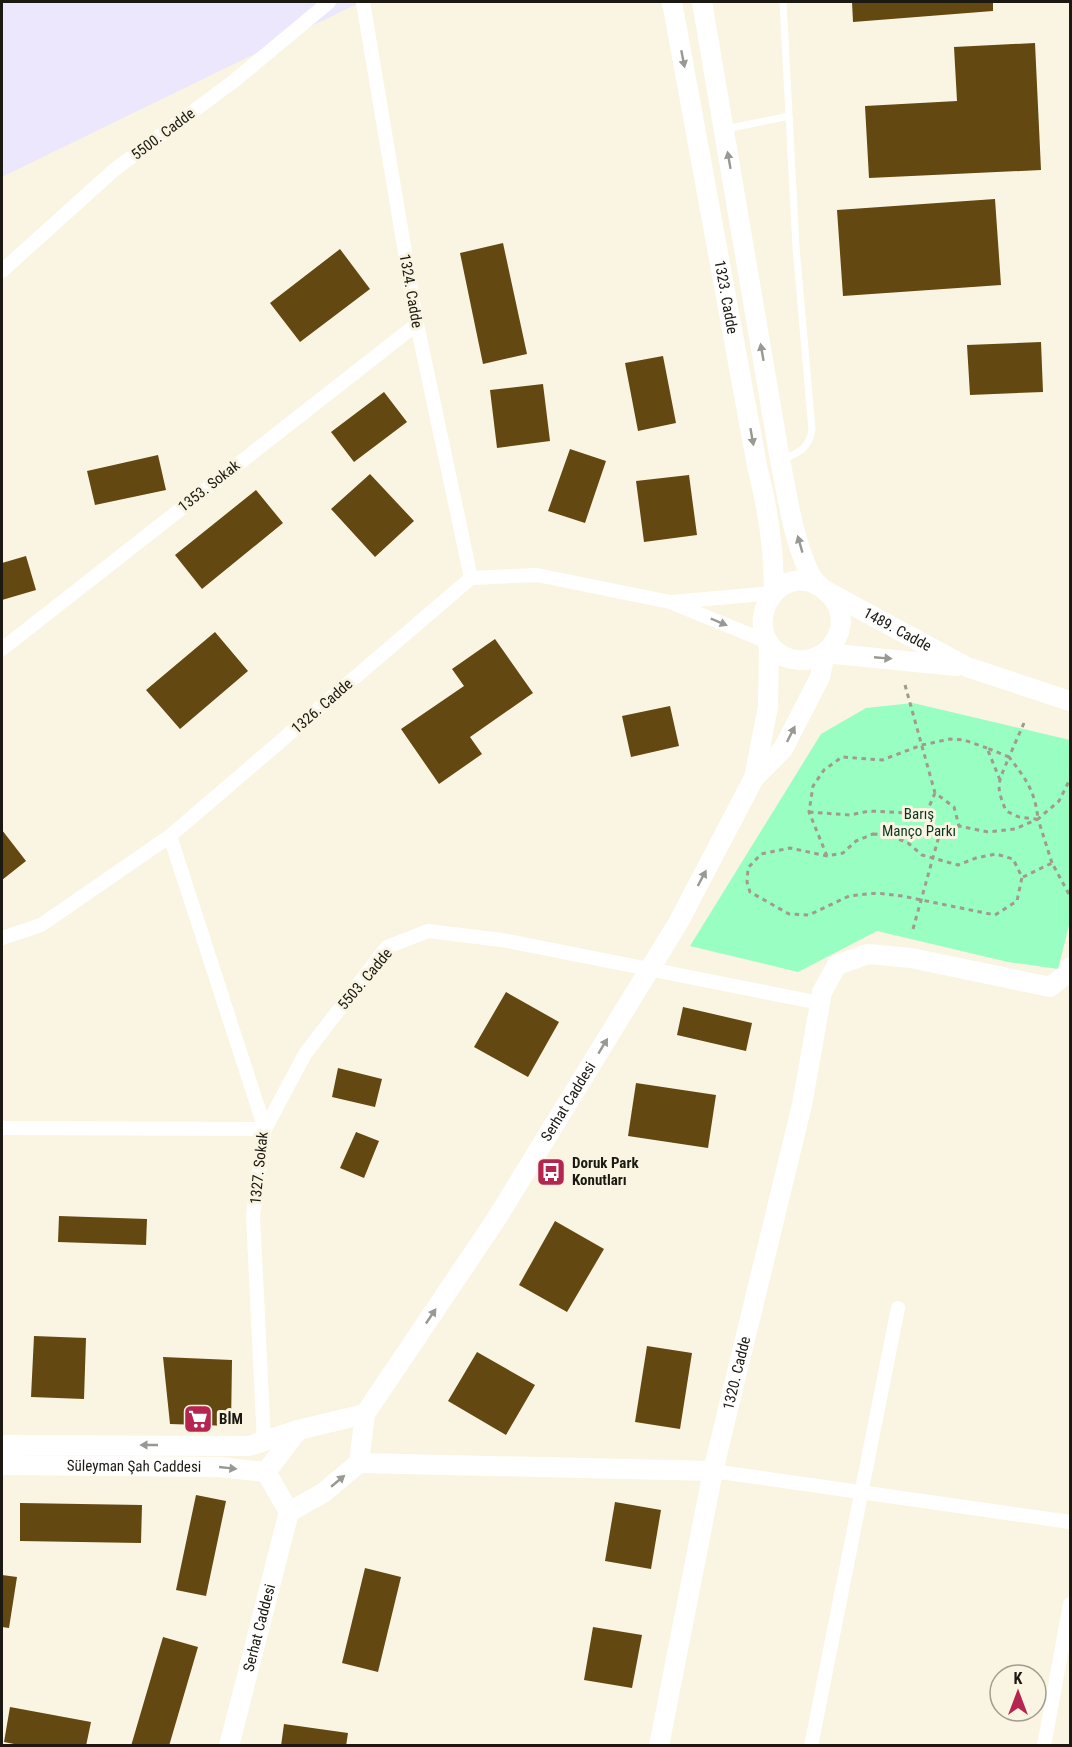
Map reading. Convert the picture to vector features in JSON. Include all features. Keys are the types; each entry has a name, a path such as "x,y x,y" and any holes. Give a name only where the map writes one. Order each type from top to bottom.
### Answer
{"main road":[{"name":"1323. Cadde","path":"672,2 757,466 764,493 774,556 774,593"},
{"path":"702,2 780,460 801,550 811,577 836,601 841,623 838,635 825,653 820,677 783,749 754,778"},
{"path":"825,653 812,659 800,660 777,653 768,643 763,630 762,617 765,605 774,593 788,584 812,583 828,592"},
{"name":"1489. Cadde","path":"828,592 967,667 1071,701"},
{"path":"754,778 768,707 768,643"},
{"name":"1489. Cadde","path":"825,653 967,667"},
{"name":"Serhat Caddesi","path":"359,1463 364,1414 495,1221 651,968 678,923 754,778"},
{"name":"1320. Cadde","path":"659,1746 713,1471 802,1105 822,992 837,965 868,954 911,958 1050,987 1069,972 1071,967"},
{"path":"364,1414 298,1430 266,1473 289,1512 323,1493 359,1463 713,1471"},
{"name":"Süleyman Şah Caddesi","path":"2,1445 257,1444 298,1430"},
{"name":"Süleyman Şah Caddesi","path":"2,1465 219,1467 266,1473"},
{"name":"Serhat Caddesi","path":"229,1746 289,1512"}],"street":[{"name":"5500. Cadde","path":"2,271 114,170 234,81 329,2"},
{"name":"1324. Cadde","path":"363,2 417,324 471,578"},
{"name":"1353. Sokak","path":"2,649 417,324"},
{"path":"471,578 537,575 670,602 768,643"},
{"name":"1326. Cadde","path":"2,938 41,925 170,836 471,578"},
{"path":"670,602 774,593"},
{"name":"1327. Sokak","path":"170,836 265,1129 253,1215 257,1444"},
{"name":"5503. Cadde","path":"265,1129 305,1054 387,947 428,931 502,940 820,1003"},
{"path":"2,1128 265,1129"},
{"path":"811,1746 898,1308"},
{"path":"713,1471 1071,1522"},
{"path":"1044,1746 1071,1604"}],"lane":[{"path":"780,460 804,449 812,430 796,247 783,2"},
{"path":"724,130 789,116"}],"path":[{"path":"905,685 935,794 926,814"},
{"path":"1024,723 1000,780 999,792 1006,812 1019,817 1038,819"},
{"path":"827,856 809,812 813,786 824,770 842,757 882,760 922,745 950,739 964,740 1009,757 1028,782 1036,801 1038,819 1052,863 1071,896"},
{"path":"987,748 1000,780"},
{"path":"938,838 959,826 988,832 1015,830 1038,819 1059,801 1071,779"},
{"path":"935,794 954,807 959,826"},
{"path":"809,812 850,815 869,811 926,814"},
{"path":"913,929 938,838 926,814"},
{"path":"873,834 888,835 908,843 922,855 933,858 958,865 996,854 1013,859 1022,878 1017,901 995,915 877,893 849,896 809,915 789,914 750,892 747,882 748,868 761,854 790,848 827,856 843,853 856,841 873,834"},
{"path":"1022,878 1052,863"}],"shaded area":[{"path":"2,2 361,2 2,177"}],"green space":[{"name":"Barış Manço Parkı","path":"913,703 1070,740 1070,921 1058,969 1008,962 877,931 798,972 690,946 821,734 866,708"}],"building":[{"path":"852,2 993,2 993,11 853,22"},
{"path":"1035,43 1041,170 869,178 865,106 957,101 954,47"},
{"path":"995,199 1001,285 843,296 837,210"},
{"path":"503,243 527,354 483,364 460,253"},
{"path":"340,249 370,289 300,342 270,303"},
{"path":"1041,342 1043,392 970,395 967,345"},
{"path":"663,356 676,423 638,431 625,363"},
{"path":"543,384 550,441 497,448 490,390"},
{"path":"384,392 407,422 354,462 331,432"},
{"path":"570,449 606,461 585,523 548,511"},
{"path":"158,455 166,490 95,505 87,471"},
{"path":"370,474 414,521 375,557 331,509"},
{"path":"689,475 697,535 644,542 636,481"},
{"path":"256,490 283,523 202,589 175,555"},
{"path":"26,556 36,590 2,600 2,563"},
{"path":"215,632 248,671 180,729 146,690"},
{"path":"495,639 533,693 470,737 482,754 439,784 401,729 464,686 452,669"},
{"path":"670,706 679,746 631,757 622,716"},
{"path":"2,830 26,861 2,880"},
{"path":"506,992 559,1022 528,1077 474,1047"},
{"path":"683,1007 752,1023 746,1051 677,1035"},
{"path":"338,1068 382,1079 375,1107 332,1097"},
{"path":"636,1083 716,1095 708,1148 628,1136"},
{"path":"356,1132 379,1141 364,1178 340,1168"},
{"path":"59,1216 147,1219 146,1245 58,1242"},
{"path":"555,1221 604,1249 567,1312 519,1285"},
{"path":"34,1336 86,1338 84,1399 31,1397"},
{"path":"647,1346 692,1353 680,1429 635,1422"},
{"path":"477,1352 535,1385 506,1435 448,1401"},
{"path":"163,1357 232,1360 231,1426 170,1424"},
{"path":"196,1495 226,1501 206,1596 176,1590"},
{"path":"615,1502 661,1510 651,1569 605,1561"},
{"path":"20,1503 142,1505 141,1543 20,1541"},
{"path":"365,1568 401,1577 378,1672 342,1663"},
{"path":"2,1575 17,1577 9,1628 2,1627"},
{"path":"593,1627 642,1635 632,1688 584,1680"},
{"path":"163,1637 198,1647 169,1746 131,1746"},
{"path":"10,1707 91,1722 86,1746 24,1746 4,1742"},
{"path":"284,1724 348,1733 346,1746 281,1746"}],"place":[{"name":"Doruk Park Konutları","path":"551,1172"},
{"name":"BİM","path":"198,1419"}]}
